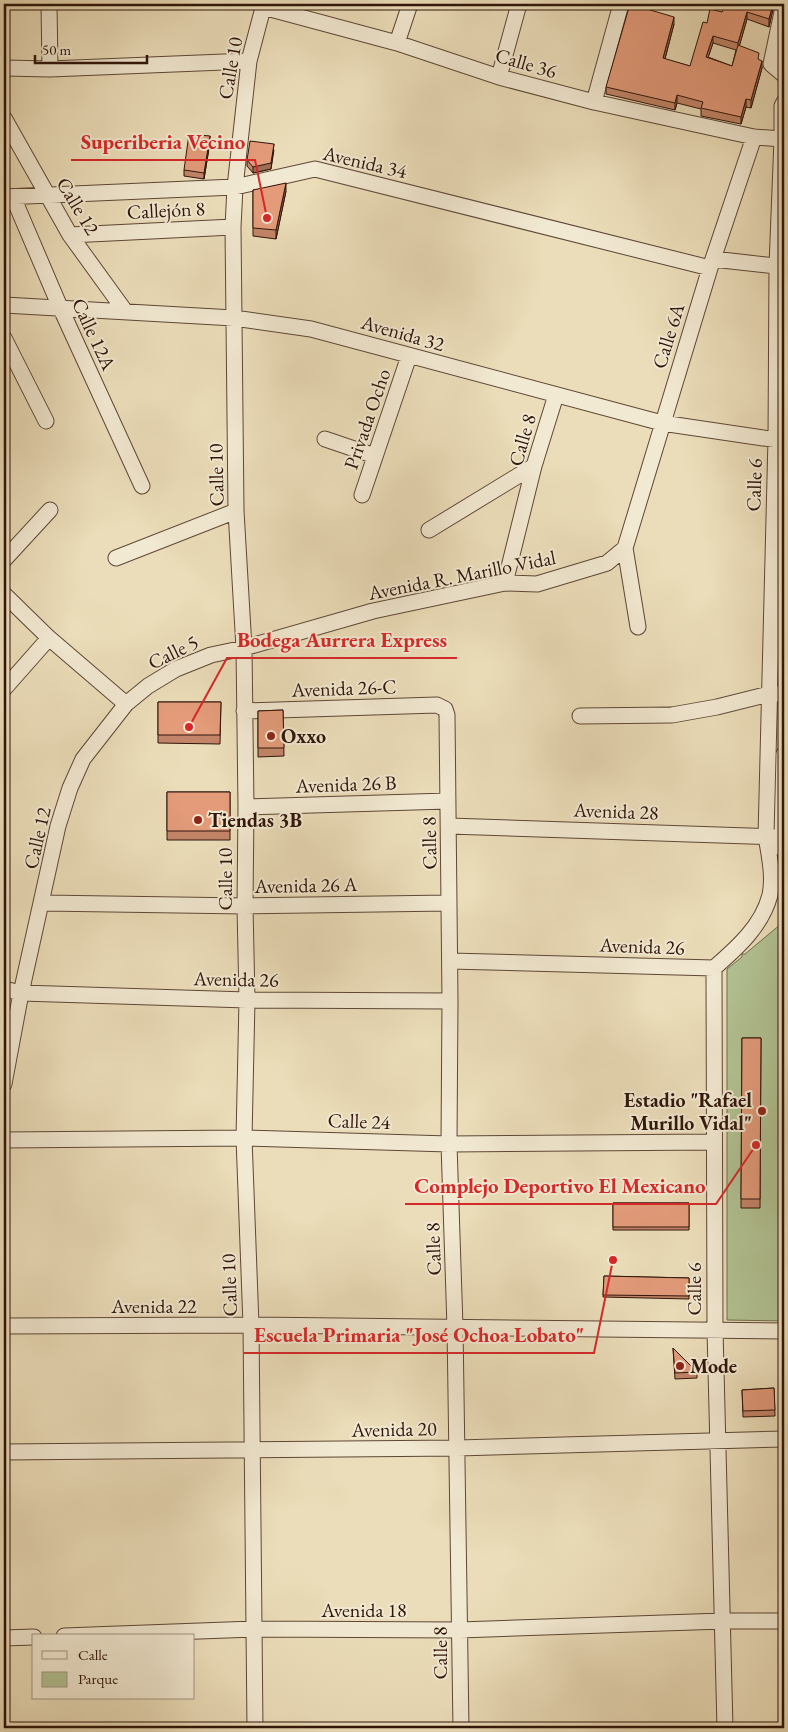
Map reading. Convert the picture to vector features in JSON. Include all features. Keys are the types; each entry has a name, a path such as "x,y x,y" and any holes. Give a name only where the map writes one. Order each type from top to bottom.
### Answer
{"street":[{"path":"49,4 50,68"},
{"path":"398,44 410,4"},
{"path":"499,77 519,4"},
{"path":"594,102 621,4"},
{"name":"Calle 36","path":"264,5 398,44 499,77 594,102 754,137 782,139"},
{"name":"Calle 10","path":"255,1728 251,1325 244,1138 247,1000 244,648 236,511 233,227 235,187 249,61 264,5"},
{"path":"782,12 771,64 784,76"},
{"path":"4,68 249,61"},
{"name":"Calle 6","path":"725,1728 715,1330 714,968 753,929 764,912 770,894 771,869 766,836 768,694 780,440 782,106 784,102"},
{"name":"Calle 12","path":"4,118 70,235 125,311"},
{"name":"Calle 6A","path":"624,548 711,263 754,137"},
{"name":"Avenida 34","path":"8,197 235,187 315,169 711,263 781,266"},
{"name":"Calle 12A","path":"8,197 142,486"},
{"name":"Callejón 8","path":"70,235 233,227"},
{"name":"Avenida 32","path":"4,305 234,318 311,329 662,423 780,440"},
{"path":"4,338 46,421"},
{"name":"Privada Ocho","path":"362,495 409,356"},
{"name":"Calle 8","path":"505,583 534,466 556,395"},
{"path":"326,439 376,456"},
{"path":"429,530 534,466"},
{"path":"4,560 50,510"},
{"path":"116,558 236,511"},
{"path":"624,548 638,627"},
{"name":"Avenida R. Marillo Vidal","path":"244,648 373,611 505,583 537,584 607,564 624,548"},
{"path":"4,594 49,638 126,704"},
{"path":"4,689 49,638"},
{"name":"Calle 5","path":"126,704 148,686 176,669 211,655 244,648"},
{"path":"580,716 672,716 768,694 784,694"},
{"name":"Calle 12","path":"4,1084 58,826 70,788 83,759 126,704"},
{"name":"Avenida 26-C","path":"244,711 437,704 444,709"},
{"name":"Calle 8","path":"444,709 447,716 449,826 449,1144 456,1326 461,1728"},
{"name":"Calle 6","path":"771,869 782,837 784,754"},
{"name":"Avenida 26 B","path":"246,807 448,801"},
{"name":"Avenida 28","path":"449,826 782,837"},
{"name":"Avenida 26 A","path":"43,903 245,906 449,903"},
{"name":"Avenida 26","path":"450,961 714,968"},
{"name":"Avenida 26","path":"4,989 22,993 247,1000 450,1001"},
{"name":"Calle 24","path":"4,1140 244,1138 449,1144 714,1142"},
{"name":"Avenida 22","path":"4,1326 456,1326 784,1330"},
{"name":"Avenida 20","path":"4,1452 458,1448 784,1439"},
{"name":"Avenida 18","path":"118,1634 254,1629 460,1630 723,1621 784,1621"},
{"path":"4,1638 32,1637"}],"green space":[{"name":"Estadio \"Rafael Murillo Vidal\"","path":"784,866 784,1321 727,1320 727,969 742,957 742,954 745,954 781,924"}],"building":[{"path":"630,4 674,17 663,58 690,66 703,22 707,23 710,9 722,12 725,4 773,4 769,19 747,12 738,43 713,36 706,57 732,66 738,45 759,53 758,59 762,61 751,100 746,99 741,117 701,108 703,102 677,95 675,103 606,87"},
{"path":"189,134 210,136 204,173 184,170"},
{"path":"250,141 274,144 271,163 253,167 247,160"},
{"path":"286,183 276,230 253,228 253,190"},
{"path":"158,702 221,702 220,735 158,735"},
{"name":"Oxxo","path":"283,710 284,748 258,748 258,711"},
{"name":"Tiendas 3B","path":"167,792 230,792 230,831 167,831"},
{"path":"742,1038 761,1038 760,1199 741,1199"},
{"path":"613,1203 689,1203 689,1227 613,1227"},
{"path":"604,1276 689,1278 689,1296 603,1295"},
{"path":"673,1348 697,1372 675,1373"},
{"path":"774,1388 775,1410 743,1411 742,1390"}],"place":[{"name":"Superiberia Vecino","path":"267,218"},
{"name":"Bodega Aurrera Express","path":"189,727"},
{"name":"Oxxo","path":"271,736"},
{"name":"Tiendas 3B","path":"198,820"},
{"name":"Estadio \"Rafael Murillo Vidal\"","path":"762,1111"},
{"name":"Complejo Deportivo El Mexicano","path":"756,1145"},
{"name":"Escuela Primaria \"José Ochoa Lobato\"","path":"613,1260"},
{"name":"Mode","path":"680,1366"}]}
